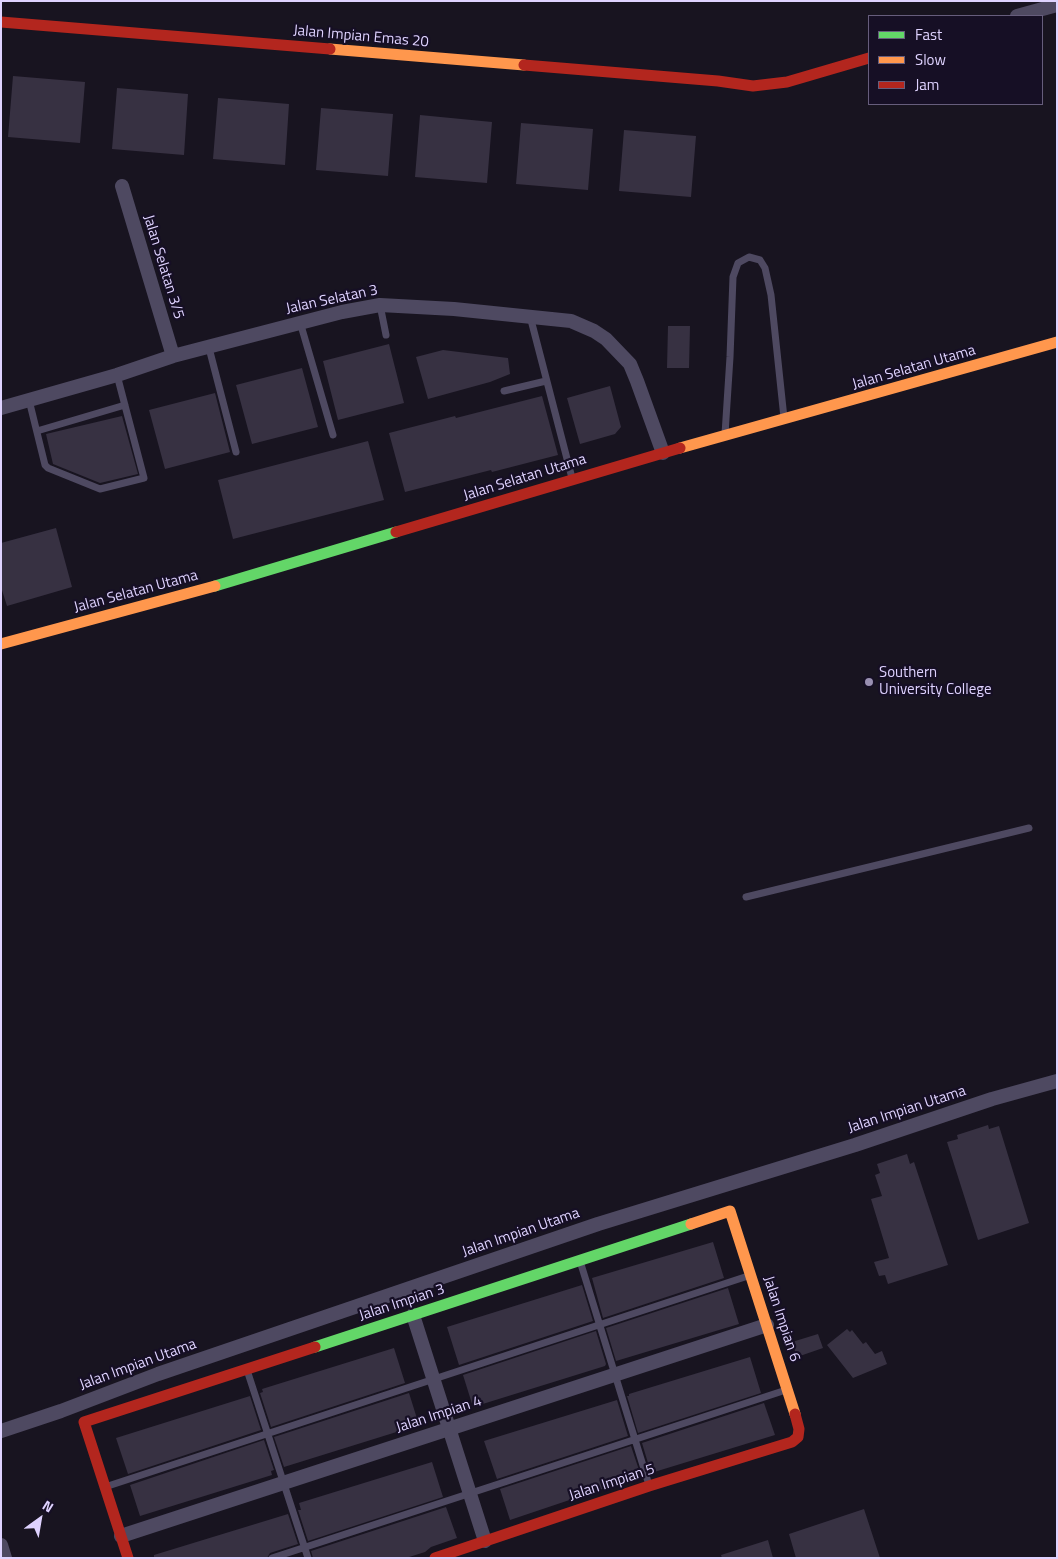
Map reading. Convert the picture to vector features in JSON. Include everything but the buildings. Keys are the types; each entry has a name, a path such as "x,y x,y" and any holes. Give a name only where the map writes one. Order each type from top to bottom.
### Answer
{"street":[{"path":"1021,15 1057,5"},
{"name":"Jalan Impian Emas 20","path":"1,22 753,86 770,85 868,58"},
{"name":"Jalan Selatan 3/5","path":"122,186 173,356"},
{"name":"Jalan Selatan 3","path":"1,408 117,375 173,356 209,348 300,322 380,305 454,309 571,321 594,331 606,339 630,364 663,453"},
{"name":"Jalan Selatan Utama","path":"1,644 200,591 572,479 1057,342"},
{"name":"Jalan Impian Utama","path":"1,1431 61,1411 158,1374 598,1224 855,1145 992,1099 1057,1081"},
{"name":"Jalan Impian 3","path":"105,1487 84,1422 730,1211"},
{"name":"Jalan Impian 6","path":"730,1211 788,1389 799,1429 798,1437"},
{"path":"413,1315 485,1541"},
{"name":"Jalan Impian 4","path":"121,1536 767,1325"},
{"name":"Jalan Impian 5","path":"435,1558 649,1486 792,1442 798,1437"},
{"path":"105,1487 128,1558"},
{"path":"1,1545 5,1558"}],"lane":[{"path":"725,437 733,277 738,263 749,257 760,260 765,268 771,294 784,420"},
{"path":"380,305 386,336"},
{"path":"530,316 572,479"},
{"path":"300,322 334,435"},
{"path":"209,348 236,452"},
{"path":"29,400 45,465 48,468 100,489 144,478 117,375"},
{"path":"504,391 546,381"},
{"path":"37,431 125,405"},
{"path":"746,897 1029,828"},
{"path":"580,1260 649,1486"},
{"path":"105,1487 751,1275"},
{"path":"247,1369 308,1558"},
{"path":"272,1558 788,1389"}],"traffic: fast":[{"path":"215,586 396,532"},
{"path":"315,1347 691,1224"}],"traffic: slow":[{"path":"330,49 524,65"},
{"path":"680,448 1057,342"},
{"path":"1,644 215,586"},
{"path":"691,1224 730,1211 795,1414"}],"traffic: jam":[{"path":"1,22 330,49"},
{"path":"524,65 718,81 753,86 787,82 868,58"},
{"path":"396,532 680,448"},
{"path":"128,1558 84,1422 315,1347"},
{"path":"435,1558 649,1486 792,1442 798,1437 799,1429 795,1414"}],"place":[{"name":"Southern University College","path":"869,682"}]}
